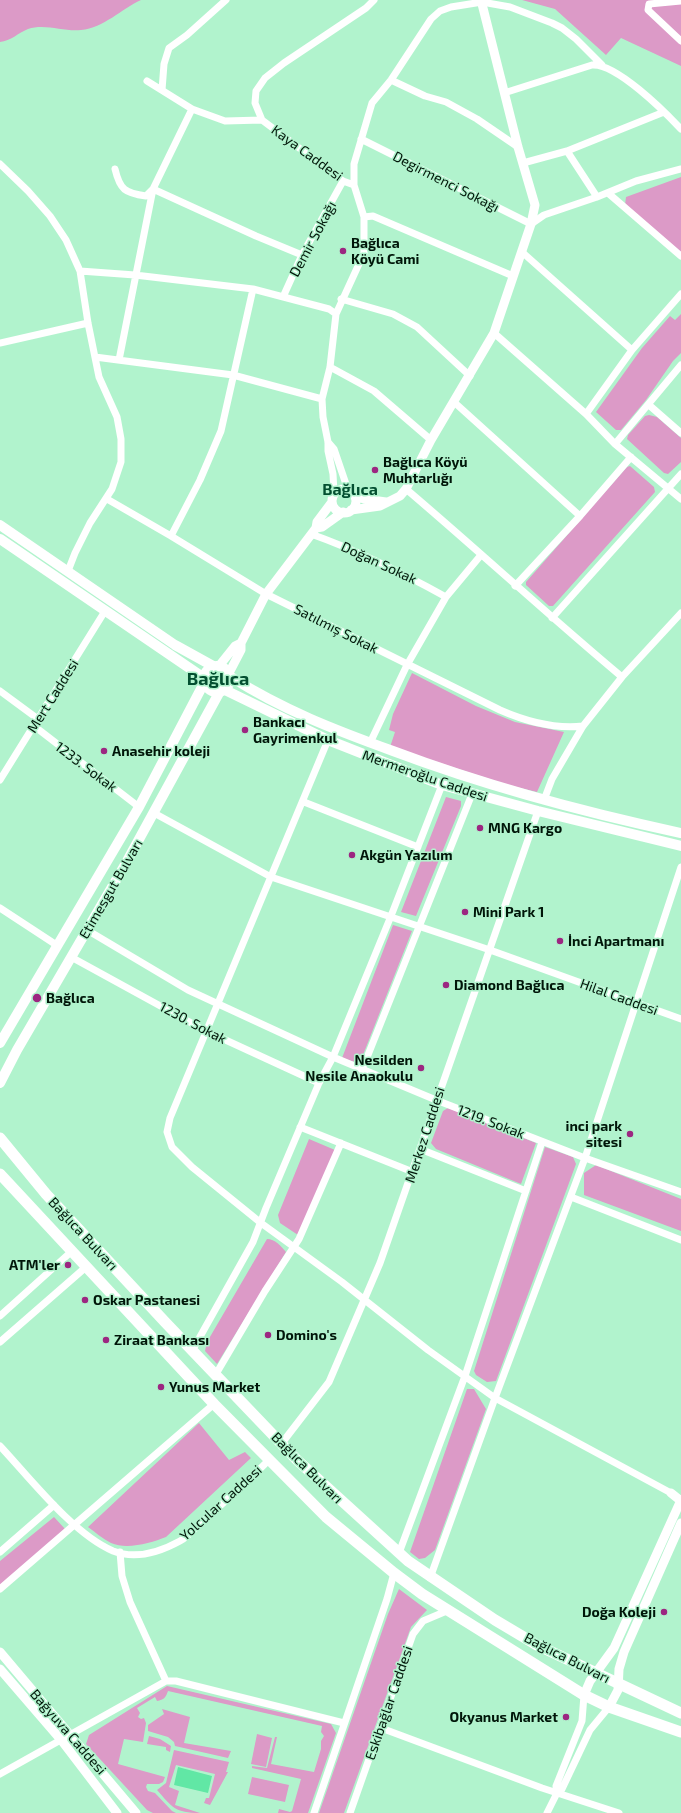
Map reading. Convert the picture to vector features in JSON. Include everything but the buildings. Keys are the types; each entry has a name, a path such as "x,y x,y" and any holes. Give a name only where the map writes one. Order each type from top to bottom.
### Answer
{"main road":[{"path":"0,525 176,645 216,666 223,667 230,675 229,686 222,692 209,690 204,680 0,539"},
{"path":"204,680 208,670 216,666"},
{"name":"Mermeroğlu Caddesi","path":"230,675 269,700 333,729 442,769 544,800 681,833"},
{"name":"Etimesgut Bulvarı","path":"0,1043 139,807 204,680"},
{"name":"Etimesgut Bulvarı","path":"0,1083 222,692"},
{"name":"Mermeroğlu Caddesi","path":"222,692 328,740 442,785 538,811 681,846"},
{"name":"Bağlıca Bulvarı","path":"0,1138 46,1194 192,1351 338,1499 399,1553 430,1578 537,1645 681,1713"},
{"name":"Bağlıca Bulvarı","path":"0,1174 214,1404 326,1517 394,1573 449,1610 584,1695 609,1707 681,1732"}],"street":[{"path":"162,90 164,64 169,48 226,0"},
{"path":"147,81 192,109 225,121 262,120 255,103 256,91 265,78 290,58 366,8 374,0"},
{"path":"482,1 518,147 535,205 532,224 494,333 431,440 406,489 394,499 380,506 347,511 337,510 333,498 322,398 330,367 336,314 341,299 364,253 364,217 354,185 354,164 372,103 391,80 431,19 440,11 451,7 482,1 510,7 562,28 576,39 602,65 625,79 664,112 681,129"},
{"path":"681,1 649,4 648,10 681,41"},
{"path":"504,93 592,65 602,65"},
{"path":"391,80 425,96 446,102 477,119 518,147"},
{"path":"119,360 153,189 192,109"},
{"path":"523,163 567,151 664,112"},
{"name":"Kaya Caddesi","path":"262,120 343,181 354,185"},
{"name":"Degirmenci Sokağı","path":"361,140 532,224"},
{"path":"567,151 597,197"},
{"path":"0,164 28,191 50,216 66,240 80,270 88,323 101,386 117,417 121,439 121,462 107,499 83,535 68,571"},
{"path":"115,169 117,180 126,191 146,196 153,189"},
{"path":"532,224 544,215 636,182 681,169"},
{"name":"Demir Sokağı","path":"283,297 302,255 343,181"},
{"path":"153,189 302,255"},
{"path":"608,193 681,256"},
{"path":"364,217 373,216 513,276"},
{"path":"522,252 632,350"},
{"path":"80,270 253,289 329,309 336,314"},
{"path":"171,536 200,480 221,431 253,289"},
{"path":"586,414 632,350 681,294"},
{"path":"341,299 393,314 418,327 470,376"},
{"path":"0,343 88,323"},
{"path":"494,333 586,414 615,444 681,499"},
{"path":"95,357 233,375 322,398"},
{"path":"615,444 681,365"},
{"path":"330,367 374,391 431,440"},
{"path":"454,402 580,516"},
{"path":"649,404 681,433"},
{"path":"313,531 322,527 355,505 352,493 334,449 328,442"},
{"path":"515,586 580,516 631,457"},
{"path":"552,618 681,474"},
{"path":"230,675 242,650 241,643 266,594 313,531 317,522 333,498 342,489 364,499 386,502"},
{"path":"406,489 515,586 622,677"},
{"name":"Satılmış Sokak","path":"107,499 266,594 407,665 513,716 552,724 583,726"},
{"name":"Doğan Sokak","path":"313,531 406,575 446,597"},
{"path":"370,743 407,665 446,597 481,555"},
{"name":"Mert Caddesi","path":"0,780 105,611"},
{"path":"544,800 552,779 583,726 622,677 681,613"},
{"path":"216,666 235,646 241,643"},
{"path":"0,691 38,719"},
{"name":"1233. Sokak","path":"34,726 139,807"},
{"path":"328,740 304,802 217,1004 170,1118 167,1126 168,1139 176,1153 260,1223 495,1398 681,1499 617,1642 608,1658 586,1688 582,1721 556,1786 557,1793"},
{"path":"192,1351 253,1242 319,1083 333,1057 391,916 442,785"},
{"path":"362,1070 472,794"},
{"path":"304,802 418,846"},
{"name":"Merkez Caddesi","path":"282,1443 329,1382 380,1262 413,1172 436,1100 538,811"},
{"name":"Hilal Caddesi","path":"154,814 271,877 490,950 681,1019"},
{"path":"430,1578 495,1398 585,1158 681,867"},
{"path":"0,908 58,946"},
{"name":"1219. Sokak","path":"87,930 174,982 217,1004 362,1070 542,1142 681,1192"},
{"name":"1230. Sokak","path":"71,957 206,1031 319,1083"},
{"path":"300,1127 413,1172"},
{"path":"399,1553 465,1376 542,1142"},
{"path":"216,1374 302,1233 342,1143"},
{"path":"420,1149 526,1191"},
{"path":"571,1197 681,1240"},
{"path":"0,1316 72,1251"},
{"path":"0,1342 86,1267"},
{"path":"0,1589 214,1404"},
{"name":"Yolcular Caddesi","path":"0,1446 74,1525 102,1545 120,1552 137,1555 160,1551 182,1540 232,1496 270,1459"},
{"path":"0,1552 54,1504"},
{"path":"548,1813 557,1793 562,1789 590,1730 609,1707 616,1695 619,1684 619,1669 624,1652 681,1523"},
{"path":"120,1552 122,1576 130,1602 166,1681"},
{"path":"314,1813 388,1599 394,1573"},
{"name":"Eskibağlar Caddesi","path":"350,1813 413,1634 423,1621 449,1610"},
{"name":"Bağyuva Caddesi","path":"0,1652 136,1813"},
{"name":"Bağyuva Caddesi","path":"0,1669 62,1741 117,1813"},
{"path":"0,1774 62,1741 166,1681 176,1681 344,1723"},
{"path":"380,1728 557,1793 619,1813"}],"shaded area":[{"path":"0,0 141,0 105,22 89,29 68,30 48,27 34,27 8,40 0,42"},
{"path":"522,0 681,0 681,66 621,38 606,55 555,9"},
{"path":"681,177 681,253 625,205 626,197"},
{"path":"681,314 681,353 673,361 646,400 621,430 616,430 596,412 642,348 670,316 675,320"},
{"path":"649,415 657,417 681,438 681,462 668,474 664,473 627,439 628,435 645,416"},
{"path":"630,466 654,487 655,492 553,606 549,606 526,585 526,582 627,467"},
{"path":"412,673 476,706 515,722 564,732 537,792 508,785 390,747 395,732 389,730 393,714"},
{"path":"446,797 461,801 461,806 416,916 401,912"},
{"path":"393,925 412,931 363,1055 358,1063 342,1058"},
{"path":"448,1108 536,1143 521,1184 436,1149 431,1143 443,1111"},
{"path":"309,1139 335,1150 298,1235 280,1223 278,1215"},
{"path":"545,1147 573,1157 576,1164 496,1381 487,1382 476,1375 474,1371"},
{"path":"596,1165 681,1199 681,1231 584,1195 584,1173"},
{"path":"267,1239 270,1239 280,1245 286,1252 217,1364 205,1351 207,1342"},
{"path":"467,1389 474,1389 486,1409 435,1550 425,1558 419,1559 410,1552"},
{"path":"199,1423 229,1460 245,1452 251,1458 166,1537 139,1545 124,1546 111,1543 88,1527"},
{"path":"54,1517 66,1530 0,1588 0,1561"},
{"path":"399,1589 427,1610 411,1627 344,1813 319,1813 388,1614"},
{"path":"167,1686 331,1724 336,1733 308,1813 278,1813 279,1809 290,1812 292,1811 301,1779 252,1768 252,1766 267,1768 275,1737 277,1737 271,1764 314,1772 321,1749 321,1741 324,1736 321,1732 322,1726 168,1691 163,1699 157,1701 155,1697 137,1708 140,1713 138,1717 141,1719 144,1718 146,1723 143,1742 124,1739 118,1764 165,1777 163,1782 159,1784 147,1784 146,1787 148,1791 155,1793 172,1811 176,1813 153,1813 147,1810 86,1744 89,1735"},
{"path":"162,1709 190,1717 184,1743 231,1751 228,1758 175,1746 174,1742 168,1737 148,1731 148,1725 164,1714"},
{"path":"257,1734 272,1738 266,1767 251,1764"},
{"path":"149,1736 160,1739 171,1746 170,1752 166,1750 166,1747 147,1744"},
{"path":"174,1750 229,1762 226,1772 228,1772 210,1805 204,1803 206,1798 209,1798 215,1774 176,1765 169,1787 179,1791 175,1805 200,1813 185,1812 175,1808 157,1790 166,1783"},
{"path":"178,1767 212,1776 208,1793 174,1785"},
{"path":"252,1777 289,1785 285,1802 248,1794"}],"place":[{"name":"Bağlıca Köyü Cami","path":"343,251"},
{"name":"Bağlıca Köyü Muhtarlığı","path":"375,470"},
{"name":"Bankacı Gayrimenkul","path":"245,730"},
{"name":"Anasehir koleji","path":"104,751"},
{"name":"MNG Kargo","path":"480,828"},
{"name":"Akgün Yazılım","path":"352,855"},
{"name":"Mini Park 1","path":"465,912"},
{"name":"İnci Apartmanı","path":"560,941"},
{"name":"Diamond Bağlıca","path":"446,985"},
{"name":"Bağlıca","path":"37,998"},
{"name":"Nesilden Nesile Anaokulu","path":"421,1068"},
{"name":"inci park sitesi","path":"630,1134"},
{"name":"ATM'ler","path":"68,1265"},
{"name":"Oskar Pastanesi","path":"85,1300"},
{"name":"Domino's","path":"268,1335"},
{"name":"Ziraat Bankası","path":"106,1340"},
{"name":"Yunus Market","path":"161,1387"},
{"name":"Doğa Koleji","path":"664,1612"},
{"name":"Okyanus Market","path":"566,1717"}],"district":[{"name":"Bağlıca","path":"350,490"},
{"name":"Bağlıca","path":"218,679"}]}
